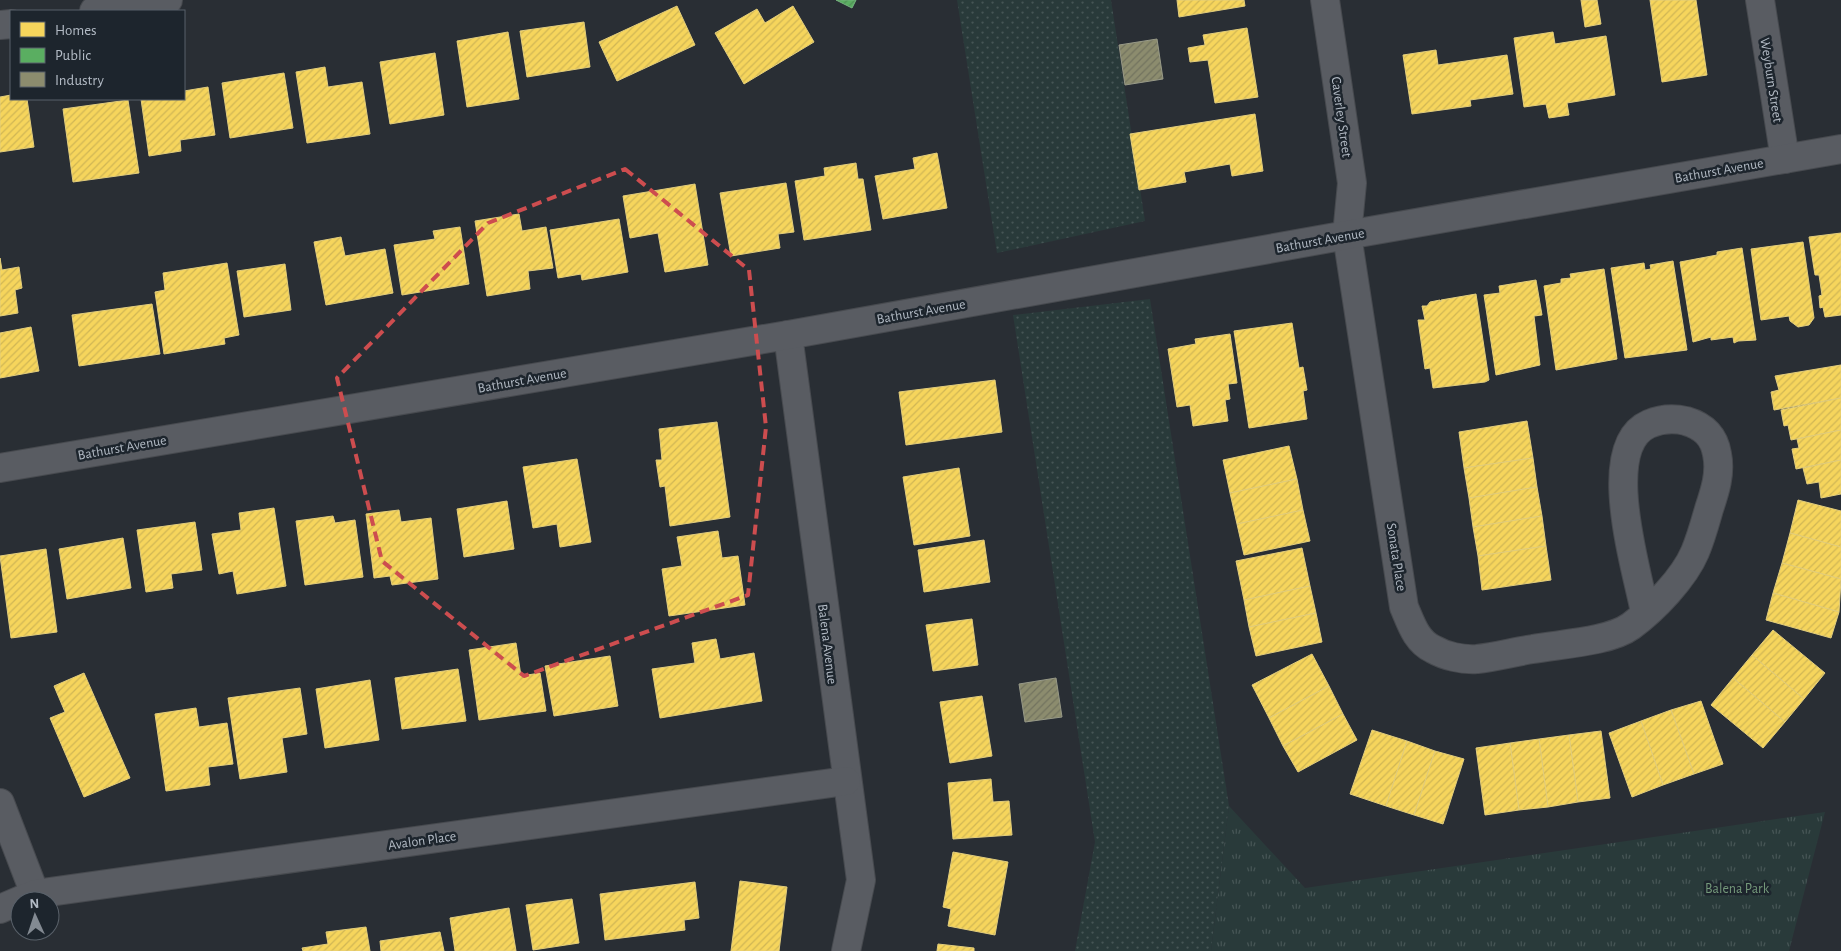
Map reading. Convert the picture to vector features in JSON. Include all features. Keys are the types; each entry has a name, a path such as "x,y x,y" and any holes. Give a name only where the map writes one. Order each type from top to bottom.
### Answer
{"street":[{"path":"101,10 168,0"},
{"name":"Caverley Street","path":"1325,0 1352,183 1347,234"},
{"name":"Weyburn Street","path":"1760,0 1784,159"},
{"name":"Bathurst Avenue","path":"0,468 788,335 1347,234 1841,149"},
{"name":"Sonata Place","path":"1347,234 1404,607 1417,637 1431,649 1450,656 1475,659 1608,636 1630,626 1662,599 1682,575 1695,553 1717,486 1719,463 1714,440 1697,424 1677,419 1659,420 1641,428 1630,441 1625,457 1622,496 1645,612"},
{"name":"Balena Avenue","path":"788,335 846,781 861,880 846,951"},
{"name":"Avalon Place","path":"57,891 846,781"},
{"path":"0,803 34,891"}],"highlighted area":[{"path":"625,169 749,270 766,427 748,595 524,676 382,561 337,378 488,223"}],"green space":[{"path":"957,0 1111,0 1145,221 997,253"},
{"path":"1150,299 1229,806 1211,951 1075,951 1095,842 1013,315"},
{"name":"Balena Park","path":"1229,806 1305,888 1825,812 1789,951 1211,951"}],"building: Homes":[{"path":"1177,0 1244,0 1245,6 1179,17"},
{"path":"1581,0 1597,0 1601,24 1585,27"},
{"path":"1650,0 1696,0 1707,75 1662,82"},
{"path":"677,6 695,45 617,81 599,42"},
{"path":"793,6 814,42 744,84 715,33 757,9 765,23"},
{"path":"584,22 590,67 527,77 520,31"},
{"path":"1247,28 1258,97 1215,103 1208,60 1190,62 1188,48 1205,45 1203,35"},
{"path":"508,32 519,99 467,107 457,41"},
{"path":"1553,32 1555,44 1606,36 1615,95 1567,103 1569,115 1549,118 1546,104 1524,107 1514,38"},
{"path":"1436,50 1438,65 1507,55 1513,94 1470,100 1471,106 1412,114 1403,55"},
{"path":"435,53 444,115 390,124 380,62"},
{"path":"325,67 328,87 362,82 370,134 307,143 296,72"},
{"path":"284,73 293,128 230,138 222,83"},
{"path":"208,87 215,135 180,140 181,151 149,156 141,100 185,100 185,91"},
{"path":"10,95 10,100 27,100 34,147 0,152 0,97"},
{"path":"128,100 139,173 73,182 63,109"},
{"path":"1255,114 1263,171 1232,176 1230,164 1184,172 1186,182 1139,190 1130,134"},
{"path":"937,153 947,208 883,219 875,176 915,169 913,158"},
{"path":"856,163 858,179 863,179 871,230 804,240 795,181 825,176 824,168"},
{"path":"786,183 794,232 778,234 780,248 731,256 720,193"},
{"path":"695,184 708,265 665,272 658,233 630,238 623,196"},
{"path":"519,214 522,231 546,227 553,268 528,271 530,289 487,296 475,221"},
{"path":"619,219 628,272 582,280 581,274 558,278 550,230"},
{"path":"460,227 469,284 402,295 394,245 435,239 433,231"},
{"path":"1841,233 1841,315 1825,317 1823,307 1820,308 1819,296 1822,295 1819,275 1815,275 1809,237"},
{"path":"341,237 345,256 385,249 393,293 326,305 314,242"},
{"path":"1803,242 1814,318 1809,325 1798,327 1790,321 1789,316 1761,320 1751,249"},
{"path":"1742,248 1756,340 1734,343 1733,337 1711,340 1711,337 1693,342 1680,262 1717,255 1717,252"},
{"path":"0,258 2,270 19,267 22,288 15,290 18,313 0,316"},
{"path":"1673,261 1687,350 1625,358 1611,268 1644,263 1645,270 1651,269 1650,265"},
{"path":"227,263 239,335 224,338 225,344 164,354 155,292 165,290 163,273"},
{"path":"285,264 291,310 244,317 237,271"},
{"path":"1604,269 1617,359 1556,370 1544,286 1561,283 1561,279 1571,278 1570,274"},
{"path":"1536,280 1542,315 1534,316 1540,365 1496,375 1484,295 1500,293 1499,286"},
{"path":"1476,294 1489,380 1433,388 1430,368 1425,369 1418,320 1425,320 1422,306 1427,306 1430,302 1440,300 1441,302 1441,300"},
{"path":"152,304 160,354 79,366 72,315"},
{"path":"1292,323 1299,368 1303,367 1307,390 1303,391 1307,419 1249,428 1234,331"},
{"path":"31,327 39,371 0,378 0,333"},
{"path":"1230,334 1237,383 1228,384 1230,399 1225,400 1228,421 1193,426 1190,405 1177,407 1168,349 1196,344 1195,339"},
{"path":"1841,365 1841,398 1774,410 1771,392 1779,390 1775,376"},
{"path":"995,380 1002,432 906,445 899,392"},
{"path":"1841,398 1841,430 1791,440 1788,425 1784,426 1781,410"},
{"path":"1527,421 1533,458 1464,468 1459,432"},
{"path":"717,422 730,517 670,526 665,486 660,487 656,460 662,460 659,429"},
{"path":"1841,430 1841,460 1796,469 1792,449 1799,448 1797,439"},
{"path":"1289,446 1297,479 1230,493 1223,460"},
{"path":"1533,458 1537,487 1469,498 1464,468"},
{"path":"577,459 591,542 560,547 557,524 533,528 523,467"},
{"path":"1841,460 1841,494 1821,498 1819,482 1807,484 1803,468"},
{"path":"959,468 970,536 914,545 903,477"},
{"path":"1297,479 1303,510 1237,524 1230,493"},
{"path":"1537,487 1542,516 1473,527 1469,498"},
{"path":"1798,500 1841,511 1841,547 1790,533"},
{"path":"507,501 514,549 464,557 457,509"},
{"path":"274,508 286,586 237,594 233,571 219,574 212,534 241,530 239,513"},
{"path":"399,510 401,522 431,518 438,579 392,585 390,576 374,578 366,514"},
{"path":"1303,510 1310,541 1244,555 1237,524"},
{"path":"333,516 335,523 355,520 363,577 305,585 296,521"},
{"path":"1542,516 1546,546 1478,556 1473,527"},
{"path":"195,522 202,570 171,574 173,588 146,592 137,530"},
{"path":"718,531 722,558 738,556 745,605 669,616 662,569 682,566 677,537"},
{"path":"1790,533 1841,547 1841,579 1782,563"},
{"path":"123,538 131,588 67,599 59,549"},
{"path":"984,540 990,582 924,592 918,550"},
{"path":"1546,546 1551,580 1482,590 1478,556"},
{"path":"1302,548 1310,586 1244,600 1236,561"},
{"path":"46,549 57,632 11,638 0,556"},
{"path":"1782,563 1841,579 1839,612 1773,593"},
{"path":"1310,586 1316,613 1249,627 1244,600"},
{"path":"1773,593 1839,612 1831,638 1766,620"},
{"path":"1316,613 1322,642 1256,656 1249,627"},
{"path":"972,619 978,665 933,671 926,625"},
{"path":"1773,630 1825,673 1804,699 1752,655"},
{"path":"716,639 720,659 754,653 762,701 660,718 652,669 695,663 692,643"},
{"path":"516,643 521,676 540,673 546,711 479,720 469,650"},
{"path":"1312,654 1329,686 1269,718 1252,685"},
{"path":"1752,655 1804,699 1785,722 1733,678"},
{"path":"610,656 618,706 554,716 545,666"},
{"path":"458,669 466,721 402,729 395,678"},
{"path":"84,673 130,778 84,797 50,718 65,712 54,686"},
{"path":"1733,678 1785,722 1763,748 1711,705"},
{"path":"370,680 379,740 325,748 316,689"},
{"path":"1329,686 1343,714 1283,746 1269,718"},
{"path":"300,688 307,734 282,738 287,772 240,779 228,698"},
{"path":"982,696 992,756 950,763 940,702"},
{"path":"1701,701 1723,764 1694,774 1671,710"},
{"path":"196,708 199,727 227,723 233,764 208,767 210,785 166,791 155,714"},
{"path":"1671,710 1694,774 1663,785 1641,721"},
{"path":"1343,714 1357,740 1298,772 1283,746"},
{"path":"1641,721 1663,785 1632,797 1609,733"},
{"path":"1372,730 1407,741 1386,806 1350,794"},
{"path":"1601,731 1610,798 1578,802 1569,735"},
{"path":"1569,735 1578,802 1548,807 1539,739"},
{"path":"1539,739 1548,807 1519,810 1510,743"},
{"path":"1407,741 1435,751 1414,815 1386,806"},
{"path":"1510,743 1519,810 1485,815 1476,748"},
{"path":"1435,751 1464,759 1443,824 1414,815"},
{"path":"991,779 993,802 1009,801 1012,835 953,839 948,783"},
{"path":"953,852 1008,862 995,935 948,926 951,909 943,907"},
{"path":"740,881 787,887 779,951 731,951"},
{"path":"695,882 699,918 684,920 685,930 605,940 600,894"},
{"path":"572,899 579,943 533,950 526,905"},
{"path":"509,908 516,951 455,951 450,918"},
{"path":"366,927 370,951 303,951 302,948 328,944 326,932"},
{"path":"440,932 444,951 381,951 380,941"},
{"path":"938,944 974,948 974,951 937,951"}],"building: Public":[{"path":"836,0 856,0 852,8"}],"building: Industry":[{"path":"1157,39 1163,79 1125,85 1119,45"},
{"path":"1056,678 1062,717 1025,722 1019,684"}]}
